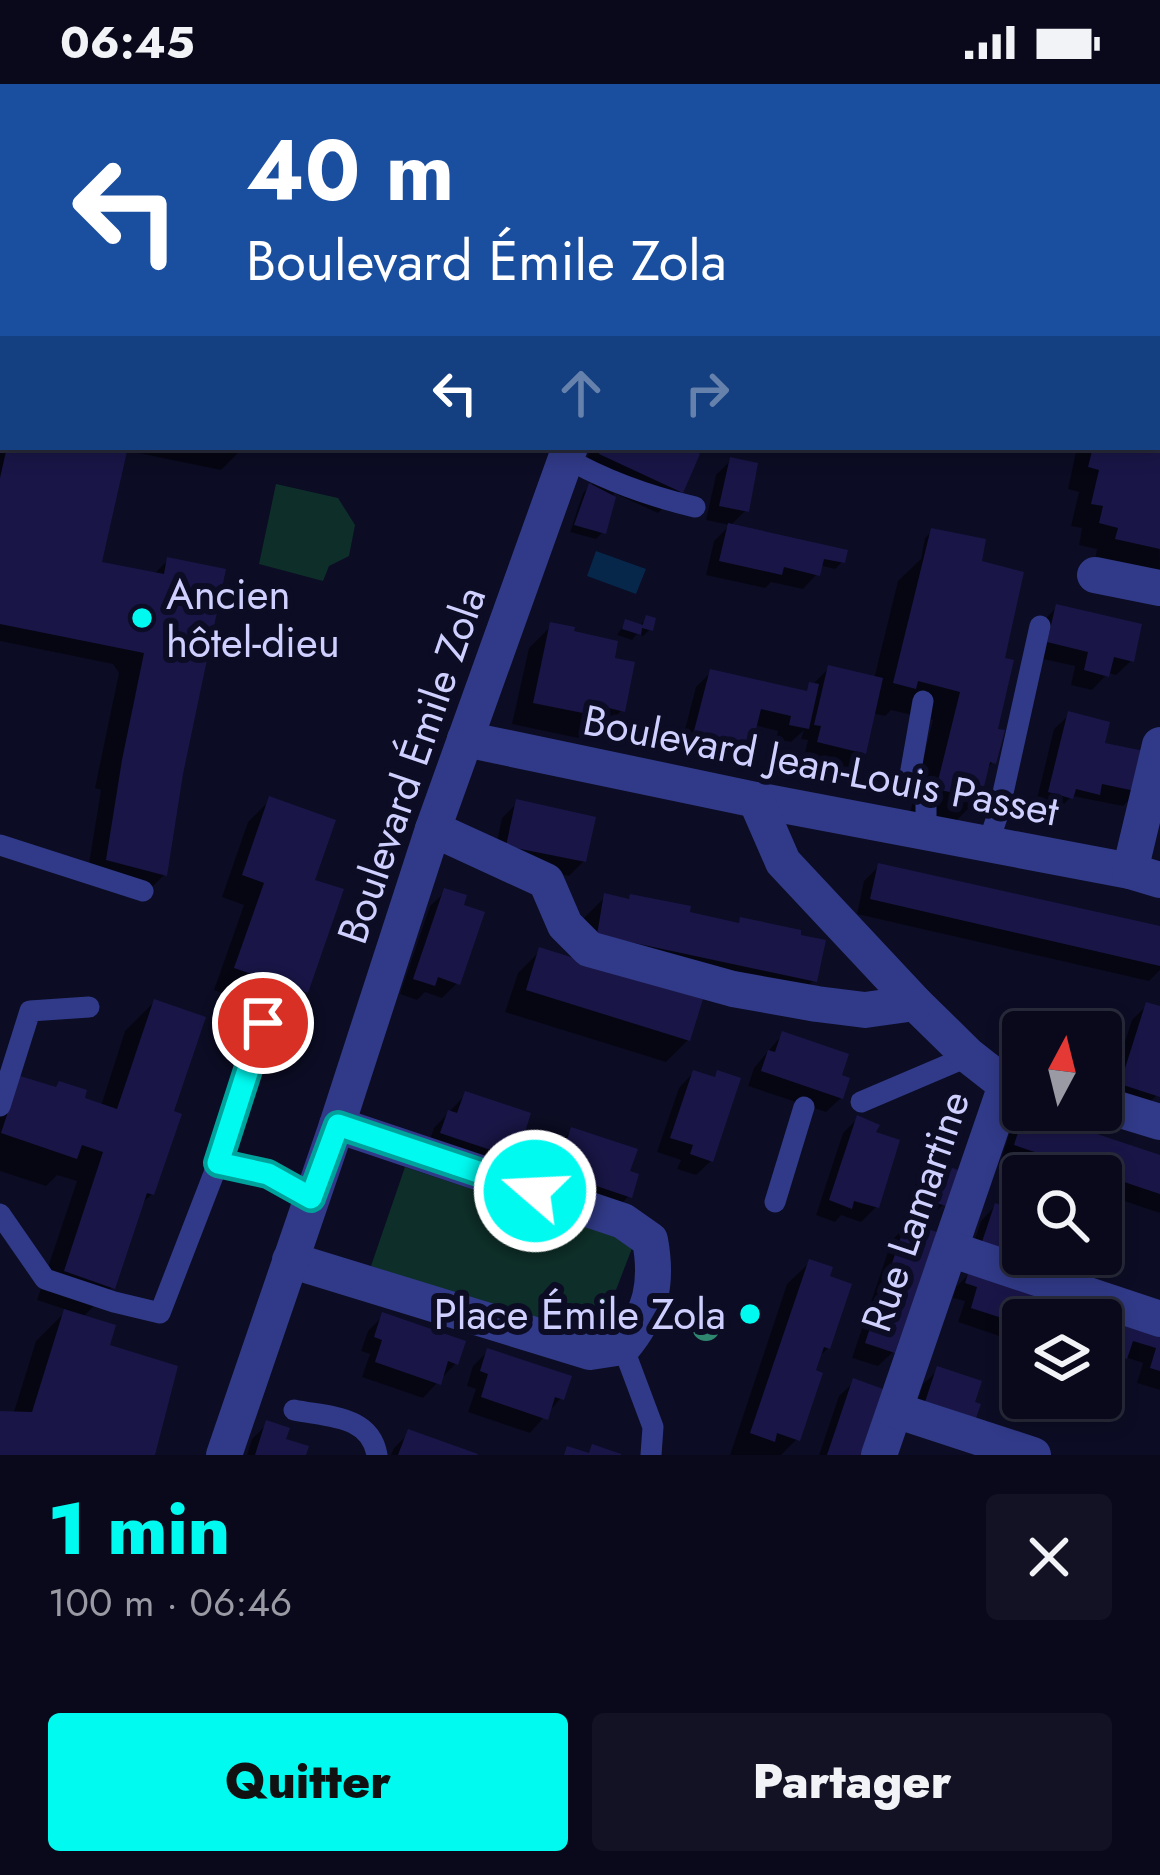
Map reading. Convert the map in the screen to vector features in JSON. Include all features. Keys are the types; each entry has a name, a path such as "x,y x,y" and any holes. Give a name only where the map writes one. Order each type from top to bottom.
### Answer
{"street":[{"name":"Boulevard Émile Zola","path":"224,1455 338,1125 433,829 568,453"},
{"path":"1095,575 1160,588"},
{"name":"Boulevard Jean-Louis Passet","path":"465,739 1145,876"},
{"path":"1145,876 1160,745"},
{"name":"Rue Lamartine","path":"756,800 783,862 915,1003 969,1056 1002,1078"},
{"path":"433,829 546,881 565,925 589,949 733,988 817,1004 865,1010 915,1003"},
{"path":"1122,1110 1160,1122"},
{"name":"Rue Lamartine","path":"879,1455 950,1249 1002,1117"},
{"path":"290,1260 590,1352 623,1347 640,1327 655,1268 650,1240 623,1221 338,1125"},
{"path":"950,1249 1160,1319"},
{"path":"895,1410 1034,1455"}],"lane":[{"path":"568,453 603,479 695,507"},
{"path":"988,844 1040,626"},
{"path":"923,701 909,781 926,801 926,832"},
{"path":"0,845 143,891"},
{"path":"0,1106 29,1011 89,1007"},
{"path":"0,1214 45,1280 160,1313 218,1163 263,1023"},
{"path":"861,1102 969,1056"},
{"path":"775,1202 804,1107"},
{"path":"218,1163 268,1174 311,1198"},
{"path":"623,1347 653,1427 651,1455"},
{"path":"294,1410 356,1423 374,1438 376,1455"}],"green space":[{"path":"276,484 338,498 355,525 349,556 329,566 323,581 259,564"},
{"path":"405,1167 634,1243 596,1342 371,1266"}],"water":[{"path":"596,551 646,569 636,594 587,576"}],"building":[{"name":"Ancien hôtel-dieu","path":"6,450 127,450 102,562 164,574 167,557 226,569 167,876 106,860 144,653 0,624 0,478"},
{"path":"601,450 693,450 700,454 683,493 599,454"},
{"path":"1092,450 1160,450 1160,549 1115,539 1118,528 1099,523 1103,506 1091,504 1099,470 1088,467"},
{"path":"730,457 758,463 749,512 719,506"},
{"path":"589,483 616,497 606,534 574,525"},
{"path":"728,523 848,550 845,563 824,559 820,576 784,567 782,575 719,561"},
{"path":"931,528 986,539 982,561 1024,572 1005,658 1014,660 998,729 1005,730 996,764 990,762 981,799 936,789 960,692 918,681 916,689 893,683"},
{"path":"1056,604 1142,624 1134,662 1114,657 1109,677 1084,670 1088,652 1047,642"},
{"path":"646,615 656,618 653,631 642,628 641,635 622,629 625,619 643,625"},
{"path":"550,622 618,641 615,658 635,662 625,712 605,707 603,717 533,703"},
{"path":"828,665 883,678 866,754 817,742 821,726 814,725"},
{"path":"710,669 807,691 809,682 819,684 809,729 789,725 791,716 761,709 752,745 694,731"},
{"path":"1068,711 1110,722 1105,743 1149,752 1140,792 1102,784 1100,795 1076,789 1073,799 1048,792"},
{"path":"269,796 336,820 315,880 344,889 308,993 234,968 264,883 242,875"},
{"path":"516,799 596,817 586,862 506,846"},
{"path":"878,863 1160,926 1160,966 870,899"},
{"path":"444,888 467,895 464,905 485,912 460,985 438,977 435,986 413,979"},
{"path":"604,893 691,906 690,912 739,923 740,917 826,940 817,982 597,935"},
{"path":"539,947 703,999 690,1041 526,990"},
{"path":"154,999 206,1017 174,1111 182,1114 154,1195 147,1193 115,1289 64,1271 103,1152 82,1145 77,1159 1,1133 20,1076 87,1090 85,1098 117,1109"},
{"path":"1146,1002 1160,1006 1160,1097 1122,1085"},
{"path":"782,1031 849,1054 842,1075 850,1078 843,1099 761,1071"},
{"path":"693,1070 715,1077 717,1070 741,1078 713,1162 690,1154 693,1145 670,1138"},
{"path":"465,1091 531,1113 524,1135 533,1138 526,1162 440,1133 448,1110 457,1113"},
{"path":"857,1115 880,1125 876,1132 900,1140 879,1208 854,1201 852,1209 829,1200"},
{"path":"571,1127 638,1149 630,1171 639,1174 632,1198 546,1169 554,1146 564,1149"},
{"path":"1018,1131 1088,1131 1160,1155 1160,1194 1122,1181 1122,1155 1044,1155 1014,1145"},
{"path":"927,1159 958,1170 946,1206 914,1196"},
{"path":"995,1203 1002,1205 1002,1249 982,1242"},
{"path":"906,1222 937,1232 895,1353 865,1343"},
{"path":"809,1259 833,1267 830,1276 852,1284 830,1349 824,1347 816,1370 823,1373 800,1441 777,1433 775,1442 750,1433"},
{"path":"970,1268 1062,1299 1002,1299 1002,1318 971,1308 977,1287 965,1283"},
{"path":"64,1309 116,1325 110,1345 178,1366 155,1455 0,1455 0,1411 32,1412"},
{"path":"382,1312 466,1341 458,1365 448,1361 441,1385 375,1362 382,1340 374,1337"},
{"path":"1122,1319 1160,1332 1160,1371 1150,1368 1156,1348 1133,1341 1127,1359 1122,1357"},
{"path":"487,1348 572,1376 564,1400 555,1397 548,1420 481,1397 488,1374 480,1371"},
{"path":"937,1366 982,1381 974,1424 923,1408"},
{"path":"853,1378 883,1389 861,1455 827,1455"},
{"path":"266,1420 290,1428 286,1439 309,1446 306,1455 255,1455"},
{"path":"408,1429 478,1454 398,1455"},
{"path":"592,1444 621,1455 564,1455 567,1446 589,1453"}],"place":[{"name":"Ancien hôtel-dieu","path":"142,618"},
{"name":"Place Émile Zola","path":"750,1314"}],"route":[{"path":"263,1023 218,1163 268,1174 311,1198 338,1125 535,1191"}]}
